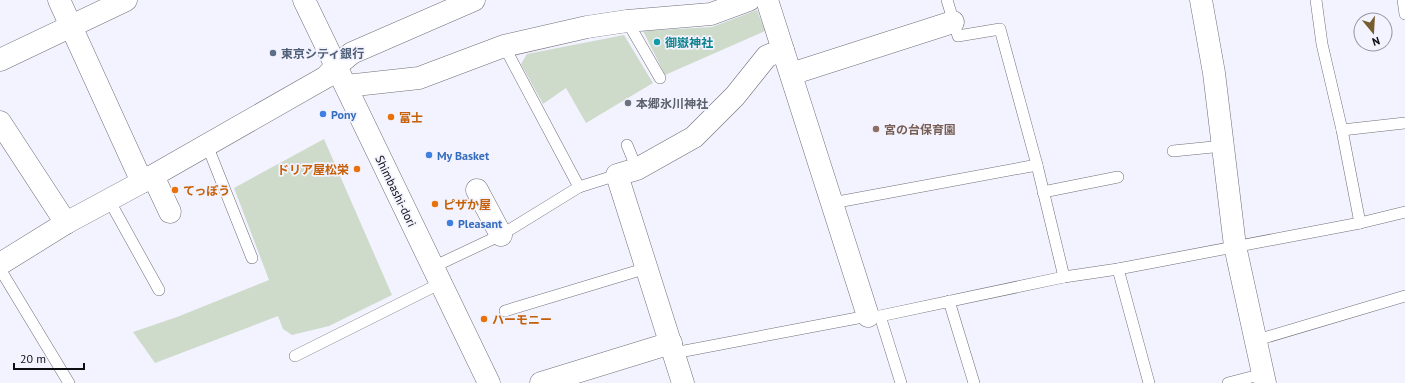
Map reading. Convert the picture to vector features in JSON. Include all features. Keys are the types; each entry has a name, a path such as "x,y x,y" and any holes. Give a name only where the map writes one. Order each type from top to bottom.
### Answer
{"street":[{"path":"59,0 148,179 170,212"},
{"path":"0,60 126,0"},
{"name":"Shimbashi-dori","path":"304,0 489,383"},
{"path":"0,264 66,223 148,179 326,76 352,53 452,4 474,0"},
{"path":"346,86 419,78 504,46 587,27 627,21 711,14 749,0"},
{"path":"767,0 832,203 874,316"},
{"path":"1201,0 1214,73 1235,246 1257,340 1264,378"},
{"path":"791,74 953,22"},
{"path":"683,383 647,268 627,172 694,137 735,96 767,56 783,50"},
{"path":"0,122 66,223"},
{"path":"477,190 501,235"},
{"path":"541,383 672,348"}],"lane":[{"path":"947,0 958,36 1000,29 1037,165 1064,277"},
{"path":"1316,0 1322,44 1342,130 1360,223"},
{"path":"1404,0 1405,14"},
{"path":"627,21 660,78"},
{"path":"504,46 579,187"},
{"path":"1342,130 1405,123"},
{"path":"207,145 252,258"},
{"path":"295,356 437,275 579,187 627,172 627,145"},
{"path":"1173,151 1222,146"},
{"path":"832,203 1037,165"},
{"path":"1043,192 1118,177"},
{"path":"109,200 159,290"},
{"path":"672,348 874,316 1064,277 1118,269 1360,223 1405,212"},
{"path":"506,311 647,268"},
{"path":"0,269 69,383"},
{"path":"1118,269 1149,383"},
{"path":"1257,340 1405,296"},
{"path":"949,301 974,383"},
{"path":"874,316 901,383"},
{"path":"1228,383 1264,378"}],"green space":[{"path":"757,10 765,31 665,75 643,31 712,27"},
{"path":"624,35 653,83 586,123 566,88 543,104 521,64 527,54"},
{"path":"324,139 392,295 329,326 292,335 283,329 278,316 155,363 133,332 177,317 269,280 234,188"}],"place":[{"name":"御嶽神社","path":"657,42"},
{"name":"東京シティ銀行","path":"273,53"},
{"name":"本郷氷川神社","path":"628,103"},
{"name":"Pony","path":"323,114"},
{"name":"富士","path":"391,117"},
{"name":"宮の台保育園","path":"876,129"},
{"name":"My Basket","path":"429,155"},
{"name":"ドリア屋松栄","path":"357,169"},
{"name":"てっぽう","path":"175,190"},
{"name":"ピザか屋","path":"435,204"},
{"name":"Pleasant","path":"450,223"},
{"name":"ハーモニー","path":"484,319"}]}
